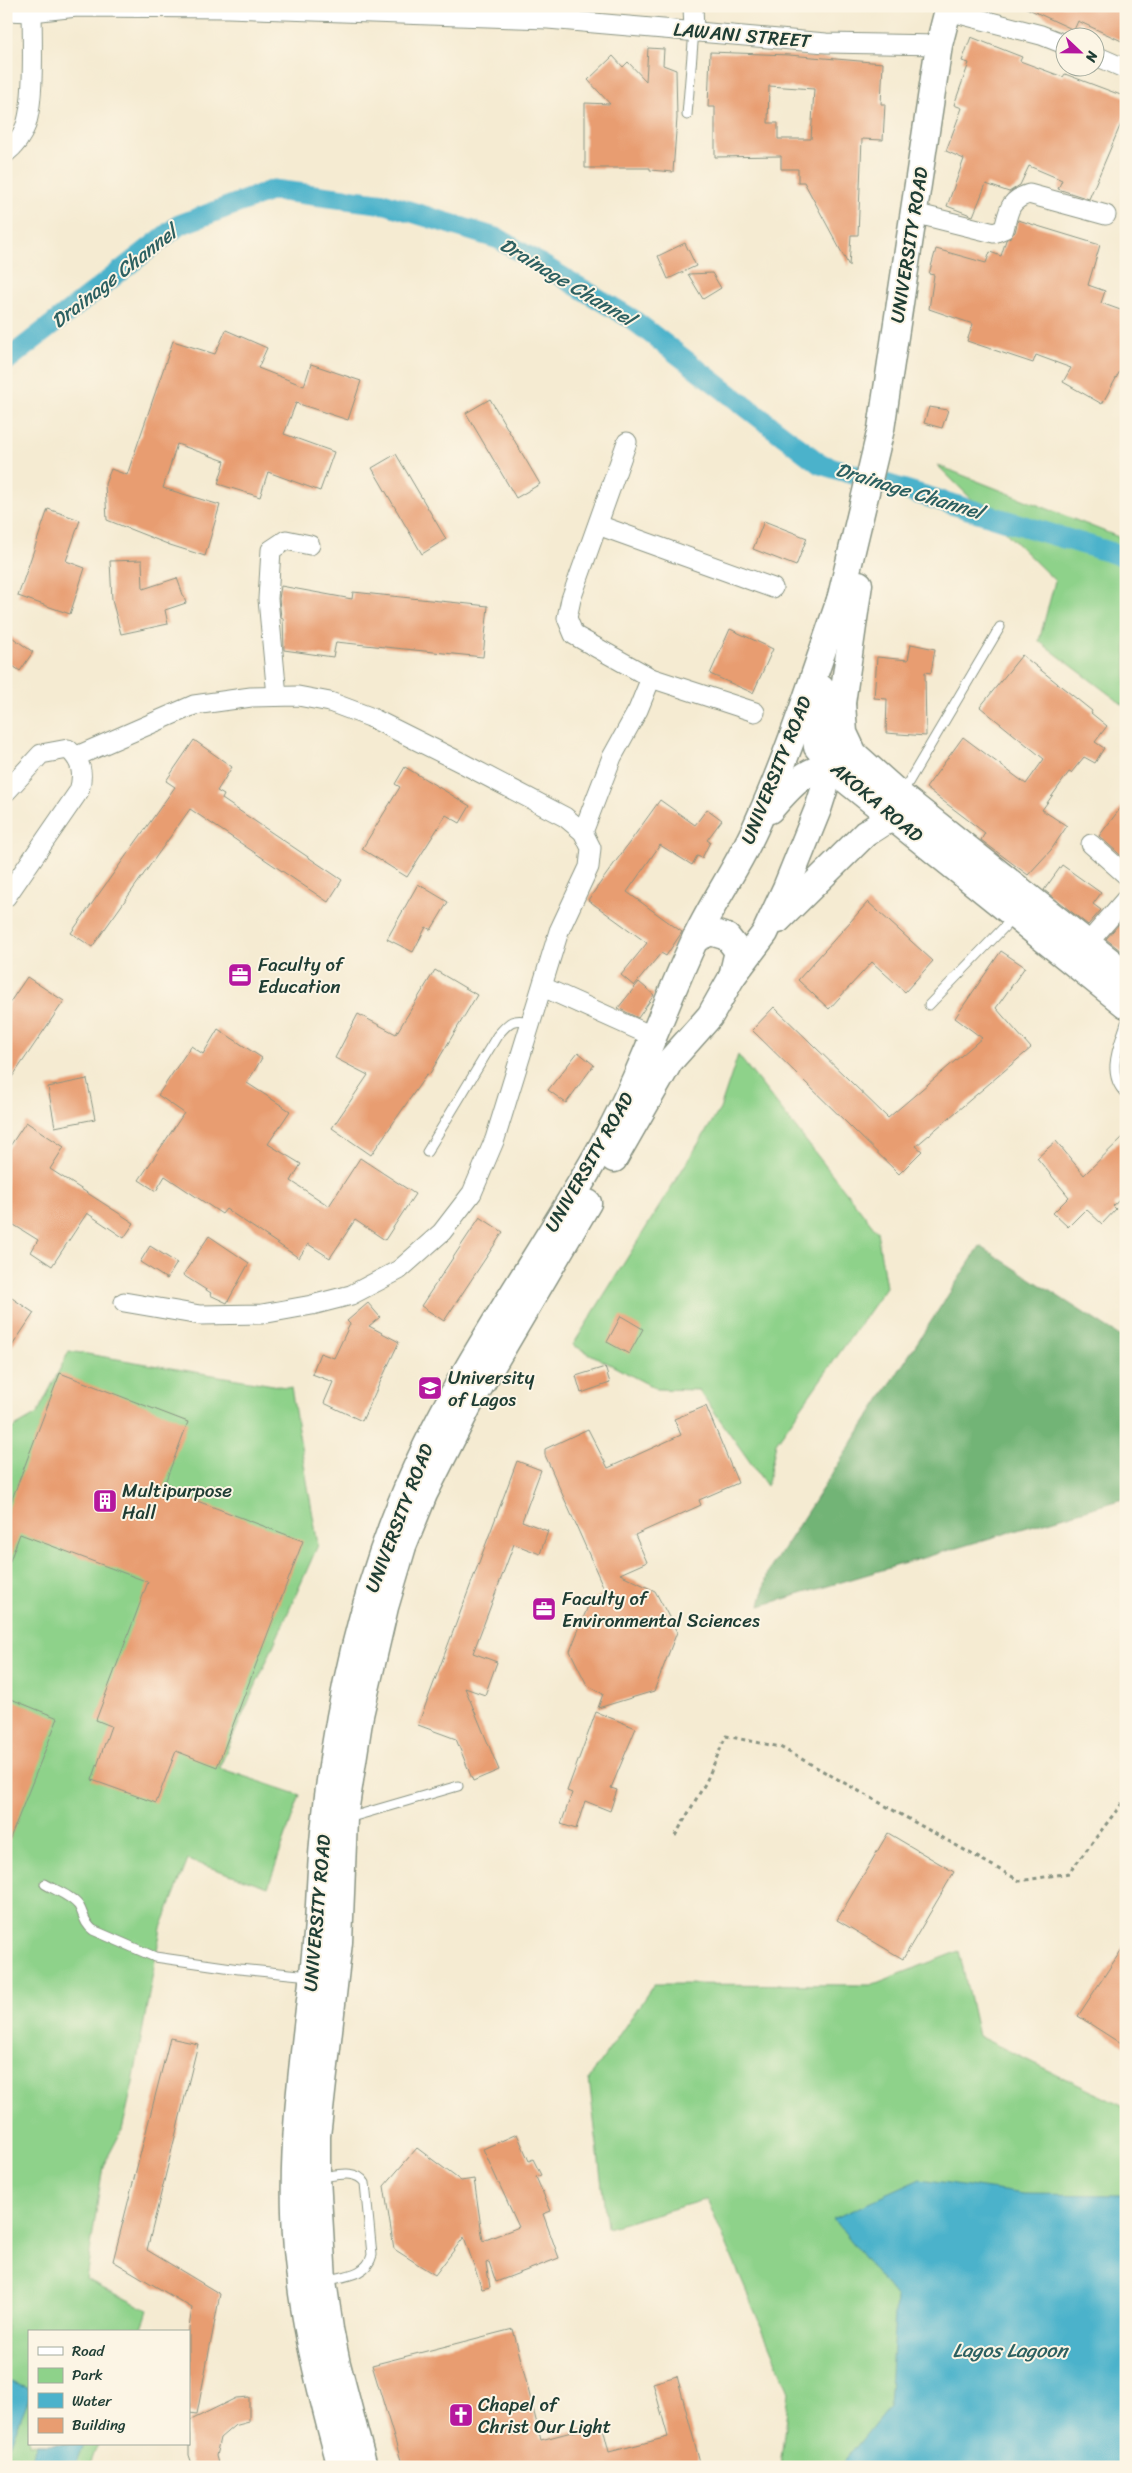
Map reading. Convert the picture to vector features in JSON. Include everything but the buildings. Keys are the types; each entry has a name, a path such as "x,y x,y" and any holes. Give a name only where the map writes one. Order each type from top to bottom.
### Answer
{"main road":[{"name":"UNIVERSITY ROAD","path":"869,484 881,429 940,45 949,9"},
{"name":"AKOKA ROAD","path":"869,484 841,597 819,699 817,747 846,780 897,807 1015,916 1126,1004"},
{"path":"869,484 857,604 842,703 844,733 849,747 872,770 897,807 1126,974"},
{"name":"UNIVERSITY ROAD","path":"341,2467 315,2374 304,2315 297,2256 295,2209 297,2132 324,1975 339,1942 334,1821 339,1723 370,1592 401,1502 429,1438 456,1389 606,1138 637,1077 652,1036 695,939 757,826 798,722 841,597"},
{"name":"UNIVERSITY ROAD","path":"334,1821 385,1607 403,1546 424,1494 469,1405 670,1061 710,1016 732,976 765,933 786,888 818,808 832,765 842,703"},
{"path":"757,826 792,783 803,776 832,765 851,765 872,770"},
{"path":"765,933 865,834 882,823 897,807"},
{"path":"695,939 711,932 727,937 738,951 732,976"},
{"name":"UNIVERSITY ROAD","path":"324,1975 317,2136 317,2178 323,2281 337,2364 364,2467"}],"street":[{"path":"692,6 694,30"},
{"name":"LAWANI STREET","path":"6,11 77,7 367,10 548,19 694,30 826,43 940,45"},
{"path":"6,153 17,143 26,126 30,107 32,9"},
{"path":"949,9 1054,40"},
{"path":"1104,59 1126,69"},
{"path":"914,213 994,233 1004,229 1009,208 1016,198 1029,194 1106,215"},
{"path":"627,442 567,618 574,635 651,678 755,712"},
{"path":"598,525 773,588"},
{"path":"277,696 268,599 271,550 286,540 310,545"},
{"path":"582,832 612,757 638,710 651,678"},
{"path":"77,756 194,705 251,697 298,696 330,702 370,717 565,817 582,832 591,848 588,867 559,931 495,1140 472,1192 442,1232 399,1270 351,1295 312,1305 262,1314 200,1315 124,1302"},
{"path":"6,792 41,754 68,749 77,756 83,778 79,791 6,897"},
{"path":"1090,844 1126,875"},
{"path":"1087,944 1126,899"},
{"path":"543,987 652,1036"}],"lane":[{"path":"687,115 694,30"},
{"path":"897,807 1000,627"},
{"path":"929,1005 1015,916"},
{"path":"427,1152 496,1036 509,1022 517,1019 532,1022"},
{"path":"1126,1023 1114,1061 1119,1088 1126,1094"},
{"path":"334,1821 458,1786"},
{"path":"44,1884 72,1899 78,1906 86,1925 93,1930 155,1957 239,1969 324,1975"},
{"path":"317,2178 352,2174 362,2179 365,2183 372,2255 370,2263 363,2271 323,2281"}],"path":[{"path":"675,1836 706,1782 726,1736 780,1747 1020,1881 1069,1873 1126,1798"}],"green space":[{"path":"937,465 1126,540 1126,707 1039,641 1055,581"},
{"path":"738,1055 877,1231 886,1287 776,1443 767,1486 699,1390 657,1389 573,1345 720,1109"},
{"path":"980,1246 1126,1340 1126,1498 760,1606 768,1572"},
{"path":"69,1351 291,1388 318,1545 219,1768 300,1795 268,1887 188,1860 161,1928 133,2083 122,2130 103,2166 86,2279 148,2310 142,2330 28,2330 28,2446 97,2446 89,2467 6,2467 6,1432 37,1414"},
{"path":"959,1951 978,2036 1126,2108 1126,2467 780,2467 789,2392 707,2199 607,2228 589,2079 654,1984 871,1985"}],"water":[{"name":"Lagos Lagoon","path":"921,2179 1024,2194 1126,2195 1126,2467 840,2467 889,2406 896,2298 833,2219"},
{"path":"6,2380 28,2389 28,2400 6,2455"},
{"path":"36,2446 83,2446 75,2467 27,2467"}],"waterway":[{"name":"Drainage Channel","path":"6,361 179,225 273,190 386,204 499,239 632,319 820,464 1126,557"}],"place":[{"name":"Faculty of Education","path":"240,975"},
{"name":"University of Lagos","path":"430,1388"},
{"name":"Multipurpose Hall","path":"105,1501"},
{"name":"Faculty of Environmental Sciences","path":"544,1609"},
{"name":"Chapel of Christ Our Light","path":"461,2415"}]}
